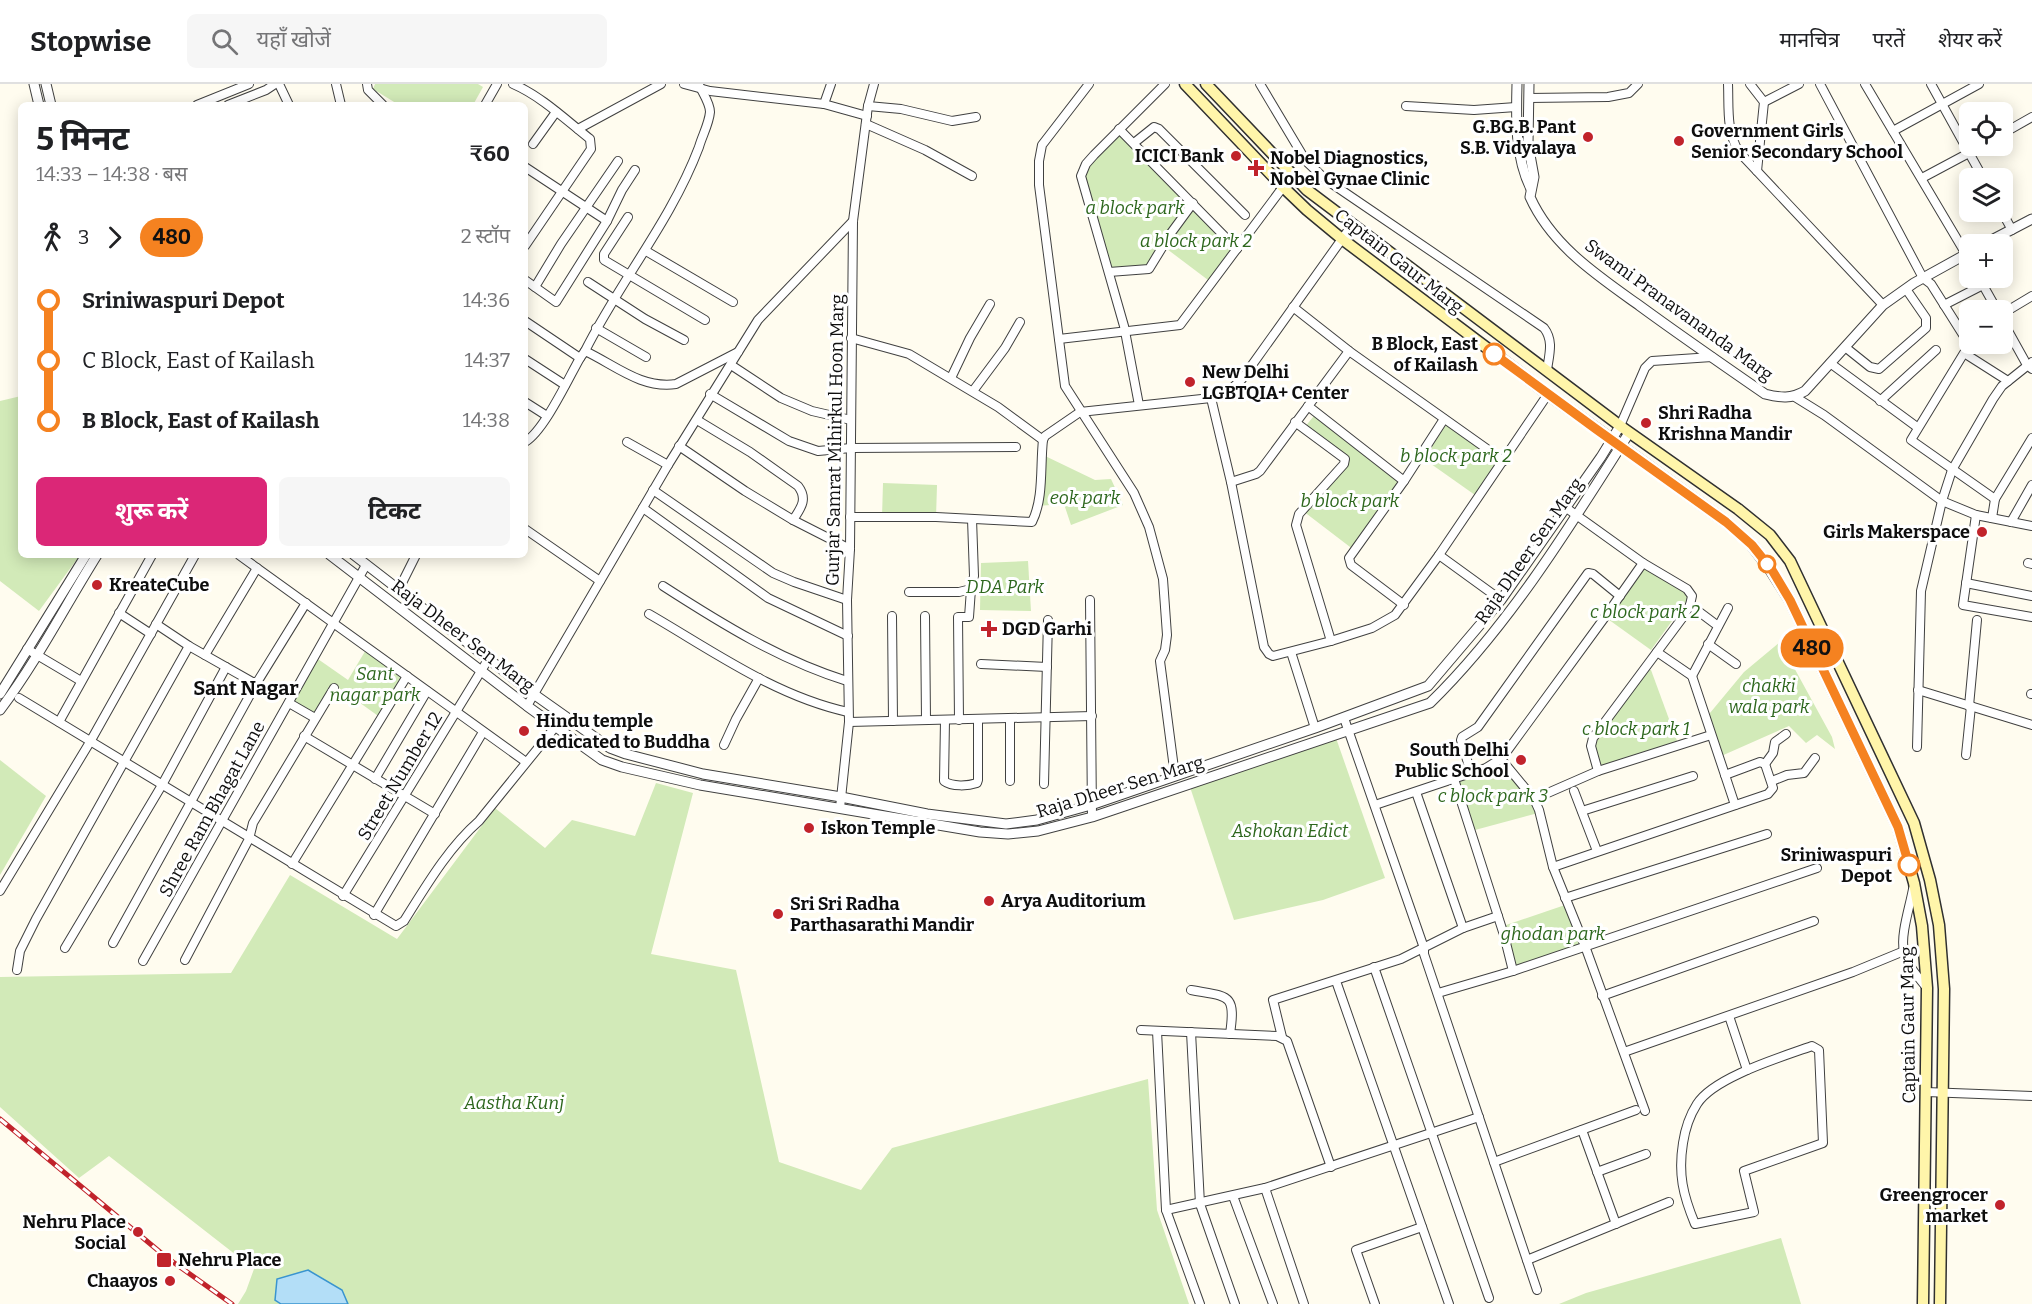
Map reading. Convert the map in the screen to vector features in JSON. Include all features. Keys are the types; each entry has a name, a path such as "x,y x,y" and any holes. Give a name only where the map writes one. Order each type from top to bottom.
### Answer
{"main road":[{"name":"Captain Gaur Marg","path":"1185,84 1283,187 1342,239 1548,394 1726,522 1752,545 1772,570 1790,600 1898,827 1914,884 1922,926 1927,988 1923,1304"},
{"name":"Captain Gaur Marg","path":"1206,84 1307,190 1625,429 1738,509 1770,535 1790,561 1914,823 1930,880 1939,925 1944,989 1940,1304"}],"street":[{"path":"34,84 38,102"},
{"path":"46,84 50,102"},
{"path":"204,102 249,84"},
{"path":"236,102 277,84 287,102"},
{"path":"336,84 340,102"},
{"path":"367,84 368,90 379,102"},
{"path":"487,102 497,84"},
{"path":"513,84 523,88 578,129 590,139 591,149 528,241"},
{"path":"578,129 661,84"},
{"path":"684,84 700,87 710,92 824,104 866,120 972,176"},
{"path":"824,104 831,84"},
{"name":"Gurjar Samrat Mihirkul Hoon Marg","path":"840,808 849,722 847,600 850,549 853,220 868,106 874,84"},
{"path":"1089,84 1042,145 1039,160 1039,185 1065,387 1134,493 1157,552 1163,579 1167,635 1165,650 1160,661 1175,776"},
{"path":"1139,405 1125,331 1082,176 1086,164 1165,84"},
{"path":"1260,84 1306,161 1325,179 1544,328 1549,335 1550,342 1547,370"},
{"name":"Swami Pranavananda Marg","path":"1517,84 1516,107 1522,167 1531,189"},
{"name":"Swami Pranavananda Marg","path":"1529,84 1528,144 1534,177 1530,197 1550,230 1573,255 1603,279 1765,394 1783,398 1795,397"},
{"path":"1529,98 1608,97 1629,93 1638,84"},
{"path":"1728,84 1729,129 1731,140 1739,152 1883,305"},
{"path":"1750,84 1764,102 1757,171"},
{"path":"1764,102 1799,84"},
{"path":"1820,84 1923,278 1931,284 1959,328"},
{"path":"1865,84 1959,241"},
{"path":"1930,84 1959,136"},
{"path":"1893,131 1979,84"},
{"path":"528,441 547,417 596,328 646,250 684,183 709,118 709,105 700,87"},
{"path":"868,106 901,109 952,121 976,117"},
{"path":"1406,106 1474,110 1516,107"},
{"path":"533,144 556,112"},
{"path":"2013,128 2032,117"},
{"path":"1134,143 1149,129 1154,127 1159,129 1245,214"},
{"path":"1119,129 1238,249"},
{"path":"1922,178 1963,156"},
{"path":"535,286 618,161"},
{"path":"528,169 607,220"},
{"path":"528,282 556,302 607,220 634,170"},
{"path":"1059,339 1180,325 1283,187"},
{"path":"1109,272 1149,269 1192,203"},
{"path":"628,217 604,254 604,260 705,320"},
{"path":"527,706 653,490 697,420 710,394 731,365 758,320 853,220"},
{"path":"2008,222 2012,230"},
{"path":"2004,234 2031,222"},
{"path":"850,517 1032,522 1036,514 1045,436 1080,412 1220,397 1236,386 1352,225"},
{"path":"646,250 732,302"},
{"path":"1959,260 1923,278 1883,305 1805,391 1795,397 1824,415 1942,501 1976,514 2032,526"},
{"path":"588,282 645,319 684,340"},
{"path":"1845,347 1870,367 1879,369 1926,328 1926,318 1906,288"},
{"path":"1944,305 1977,288"},
{"path":"2013,307 2032,296"},
{"path":"951,378 970,338 990,304"},
{"path":"1293,308 1349,351 1504,461"},
{"path":"973,392 1005,348 1020,322"},
{"path":"528,323 582,355 644,382 665,386 676,384 739,352"},
{"path":"596,328 646,357"},
{"path":"851,338 900,350 998,407 1043,440"},
{"path":"1917,747 1921,591 1942,501 1952,470 1993,399 2008,381 2030,365 2013,338"},
{"path":"1880,401 1936,350"},
{"path":"1231,482 1260,471 1349,351"},
{"path":"1995,499 1911,440 1965,353 2008,381"},
{"path":"1625,429 1645,368 1652,361 1712,357"},
{"path":"528,361 565,386"},
{"path":"1830,363 1917,427"},
{"path":"731,365 781,398 812,411 851,420"},
{"path":"710,394 789,441 818,451 851,448 1016,447"},
{"path":"1211,398 1231,482 1264,647 1273,656 1331,641 1388,621 1404,604 1439,555 1548,394"},
{"path":"528,404 547,417"},
{"path":"1308,406 1404,481"},
{"path":"1404,604 1351,566 1349,558 1404,481 1444,419"},
{"path":"697,420 750,452 798,486 803,492 803,502 793,520"},
{"path":"1295,422 1345,459 1344,464 1299,514 1296,525 1331,641"},
{"name":"Raja Dheer Sen Marg","path":"334,558 527,706 603,760 622,767 700,785 980,832 1008,834 1038,831 1092,817 1430,703 1448,686 1514,605 1576,516 1625,429"},
{"path":"1992,518 1995,499 2032,438"},
{"path":"627,442 668,465"},
{"name":"Raja Dheer Sen Marg","path":"358,558 535,695 610,748 703,774 927,814 1006,824 1037,820 1091,805 1344,718 1428,686 1501,600 1565,507 1616,444"},
{"path":"680,446 745,491 793,520 850,549"},
{"path":"2011,522 2032,485"},
{"path":"653,490 773,573 847,600"},
{"path":"1565,507 1643,563 1690,592 1690,605 1591,742 1598,771"},
{"path":"643,508 768,598 848,636"},
{"path":"1976,514 1963,604 2032,617"},
{"path":"959,720 958,617 969,617 974,576 972,519"},
{"path":"528,531 600,581"},
{"path":"1439,555 1501,600"},
{"path":"0,694 84,558"},
{"path":"0,710 37,655 63,608 96,558"},
{"path":"59,722 150,558"},
{"path":"0,891 90,742 193,558"},
{"path":"243,558 526,762"},
{"path":"399,589 414,558"},
{"path":"1375,805 1472,773 1491,766 1501,759 1643,563"},
{"name":"Shree Ram Bhagat Lane","path":"143,962 366,565"},
{"path":"205,655 257,568"},
{"path":"1472,773 1462,737 1478,727 1588,573 1591,572 1620,596"},
{"path":"1966,583 2032,596"},
{"path":"663,586 720,623 770,651 847,681"},
{"path":"909,592 959,592 971,589"},
{"path":"1090,600 1092,817"},
{"path":"113,943 256,684 306,603"},
{"path":"1690,605 1718,626"},
{"path":"1692,676 1728,608"},
{"path":"119,613 151,634"},
{"path":"649,615 759,678 806,700 848,712"},
{"path":"892,616 893,721"},
{"path":"925,616 926,720"},
{"path":"1044,784 1048,620"},
{"path":"1966,754 1977,620"},
{"path":"156,624 189,646 256,684"},
{"path":"1708,644 1736,664"},
{"path":"17,970 20,951 36,919 189,646"},
{"path":"27,649 81,681"},
{"path":"1291,652 1315,728"},
{"path":"1657,652 1692,676 1735,805"},
{"name":"Street Number 12","path":"344,896 489,658"},
{"path":"981,664 1047,667"},
{"path":"65,948 162,785 226,667"},
{"path":"292,864 407,676"},
{"path":"724,745 759,678"},
{"path":"185,960 249,839 253,824 334,688"},
{"path":"1918,690 2032,725"},
{"path":"375,778 427,691"},
{"path":"19,698 374,915 396,926 404,921 436,871 467,831 479,820 556,726"},
{"path":"289,703 315,718"},
{"path":"849,722 1092,716"},
{"path":"1010,718 1010,781"},
{"path":"1344,718 1424,948 1424,954 1537,1290"},
{"path":"945,720 944,781 950,784 973,785 978,780 978,719"},
{"path":"374,915 483,732"},
{"path":"1534,799 1598,771 1711,735"},
{"path":"1766,764 1773,753 1775,742 1786,735"},
{"path":"304,736 435,814"},
{"path":"1772,781 1786,775 1804,773 1815,758"},
{"path":"1494,1162 1640,1111 1624,1052 1553,867 1540,814 1534,799 1501,759"},
{"path":"1725,775 1760,762 1766,764"},
{"path":"1553,867 1768,794 1773,788 1766,764"},
{"path":"1582,811 1693,776"},
{"path":"1454,779 1498,916 1513,971"},
{"path":"1574,791 1597,851"},
{"path":"1416,792 1462,928"},
{"path":"1565,898 1767,834"},
{"path":"1438,993 1513,971 1817,868"},
{"path":"1914,884 1904,938 1904,951 1913,971 1927,988"},
{"path":"1331,1167 1290,1046 1282,1037 1273,1000 1401,959 1462,928 1498,916"},
{"path":"1602,996 1814,921"},
{"path":"1624,1052 1853,972 1904,951"},
{"path":"1374,967 1489,1298"},
{"path":"1336,981 1449,1304"},
{"path":"1191,990 1224,996 1232,1003 1230,1034"},
{"path":"1729,1016 1747,1070"},
{"path":"1141,1030 1282,1037"},
{"path":"1157,1031 1167,1210 1200,1304"},
{"path":"1191,1032 1200,1204 1235,1304"},
{"path":"1812,1046 1819,1050 1823,1143 1744,1171 1754,1212 1695,1224 1684,1197 1679,1165 1684,1131 1697,1102 1719,1084 1747,1070 1812,1046"},
{"path":"1926,1092 2032,1096"},
{"path":"1167,1210 1265,1188 1431,1131 1479,1117"},
{"path":"1582,1130 1616,1224"},
{"path":"1597,1172 1646,1154"},
{"path":"1265,1188 1304,1304"},
{"path":"1233,1196 1273,1304"},
{"path":"1527,1260 1669,1202"},
{"path":"1375,1304 1356,1250 1422,1227"}],"green space":[{"path":"375,84 478,84 483,87 475,102 394,102 373,89"},
{"name":"a block park","path":"1119,129 1237,249 1212,283 1163,246 1149,269 1109,272 1081,176 1086,164"},
{"path":"18,397 18,558 78,558 39,611 0,581 0,401"},
{"name":"b block park","path":"1318,411 1404,477 1354,550 1303,511 1344,459 1304,428"},
{"name":"b block park 2","path":"1447,423 1500,461 1475,495 1424,459"},
{"name":"eok park","path":"1041,454 1095,480 1111,479 1123,505 1071,525 1064,504 1037,506"},
{"path":"883,483 937,485 936,517 882,517"},
{"name":"DDA Park","path":"1028,561 1031,611 980,610 981,563"},
{"name":"c block park 2","path":"1645,568 1690,596 1651,650 1605,617"},
{"name":"chakki wala park","path":"1780,642 1832,737 1835,749 1817,735 1806,743 1789,726 1719,757 1705,719 1744,672"},
{"name":"Sant nagar park","path":"367,648 407,676 381,718 335,685 313,717 289,703 315,657 348,680"},
{"name":"c block park 1","path":"1641,670 1651,670 1680,749 1594,777 1587,745"},
{"name":"Ashokan Edict","path":"1336,738 1385,878 1323,900 1234,920 1190,787"},
{"path":"0,760 46,796 0,875"},
{"name":"c block park 3","path":"1498,761 1534,799 1538,813 1475,830 1454,779"},
{"name":"Aastha Kunj","path":"656,783 693,793 651,954 736,970 779,1162 861,1190 892,1148 1148,1079 1157,1210 1189,1304 238,1304 246,1291 254,1269 109,1156 79,1178 0,1107 0,977 231,973 290,875 397,939 495,808 545,848 572,820 635,836"},
{"name":"ghodan park","path":"1568,904 1584,948 1515,971 1506,925"},
{"path":"1781,1238 1801,1304 1559,1304 1586,1293"}],"water":[{"path":"308,1270 342,1290 348,1304 281,1304 275,1300 277,1279"}],"railway":[{"path":"0,1119 166,1257 232,1304"}],"bus line":[{"name":"480","path":"1494,354 1726,522 1752,545 1772,570 1790,600 1898,827 1909,865"}],"place":[{"name":"G.BG.B. Pant S.B. Vidyalaya","path":"1588,137"},
{"name":"Government Girls Senior Secondary School","path":"1679,141"},
{"name":"ICICI Bank","path":"1236,156"},
{"name":"Nobel Diagnostics, Nobel Gynae Clinic","path":"1256,168"},
{"name":"B Block, East of Kailash","path":"1494,354"},
{"name":"New Delhi LGBTQIA+ Center","path":"1190,382"},
{"name":"Shri Radha Krishna Mandir","path":"1646,423"},
{"name":"Girls Makerspace","path":"1982,532"},
{"name":"KreateCube","path":"97,585"},
{"name":"DGD Garhi","path":"989,629"},
{"name":"Hindu temple dedicated to Buddha","path":"524,731"},
{"name":"South Delhi Public School","path":"1521,760"},
{"name":"Iskon Temple","path":"809,828"},
{"name":"Sriniwaspuri Depot","path":"1909,865"},
{"name":"Arya Auditorium","path":"989,901"},
{"name":"Sri Sri Radha Parthasarathi Mandir","path":"778,914"},
{"name":"Greengrocer market","path":"2000,1205"},
{"name":"Nehru Place Social","path":"138,1232"},
{"name":"Nehru Place","path":"164,1260"},
{"name":"Chaayos","path":"170,1281"}],"district":[{"name":"Sant Nagar","path":"246,688"}],"park label":[{"name":"a block park 2","path":"1196,241"}]}
